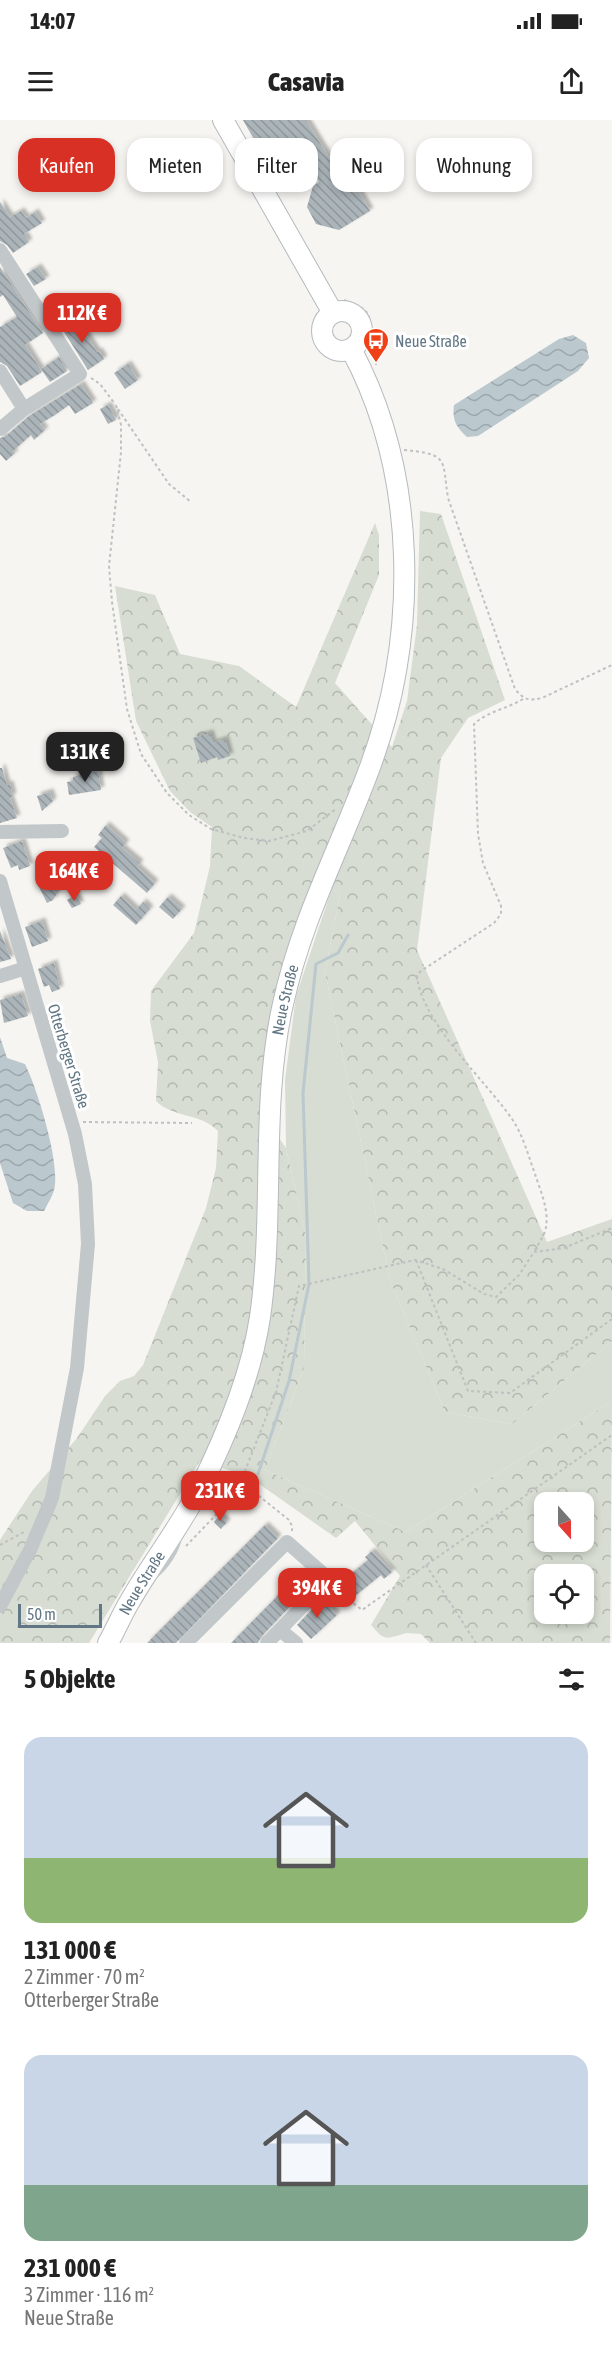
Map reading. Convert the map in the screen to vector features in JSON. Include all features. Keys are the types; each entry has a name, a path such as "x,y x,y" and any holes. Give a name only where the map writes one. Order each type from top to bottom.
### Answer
{"main road":[{"path":"223,120 333,313"},
{"path":"347,311 360,322 362,335 360,341 351,349 338,350 327,344 324,339 325,321 333,313 347,311"},
{"name":"Neue Straße","path":"108,1643 198,1490 235,1408 253,1352 260,1318 266,1264 271,1090 275,1046 293,962 320,887 374,757 398,666 403,625 403,545 398,492 390,451 376,402 351,349"}],"street":[{"path":"0,250 80,374 24,409 0,429"},
{"path":"0,371 24,409"},
{"path":"0,831 62,831"},
{"name":"Otterberger Straße","path":"0,881 72,1122 85,1184 88,1244 75,1379 52,1498 39,1530 0,1606"},
{"path":"0,976 26,968"},
{"path":"186,1643 287,1542 328,1579 267,1643"},
{"path":"280,1630 296,1643"}],"lane":[{"path":"340,840 361,813 372,783 374,757"},
{"path":"320,887 321,868 333,835 357,799"}],"path":[{"path":"80,374 100,384 169,484 191,501"},
{"path":"116,405 121,425 121,452 109,566 127,709 141,754 167,793 189,815 211,829 244,837 269,841 308,831 357,799"},
{"path":"398,449 430,454 442,461 446,468 448,498 515,689 523,699 531,701 542,698 612,665"},
{"path":"180,1552 236,1494 276,1392 299,1286 416,1260 443,1269 484,1294 496,1297 519,1275 546,1227 545,1202 513,1120 458,1053 433,1016 418,985 417,975 494,923 501,914 501,906 483,863 478,834 474,724 482,717 514,705 523,699"},
{"path":"72,1122 192,1123"},
{"path":"534,1252 564,1248 612,1228"},
{"path":"416,1260 468,1391 510,1393 612,1318"},
{"path":"344,1596 362,1610 612,1435"},
{"path":"236,1494 254,1492 289,1520 292,1526 287,1542"},
{"path":"0,1545 20,1533 39,1530"},
{"path":"426,1565 476,1643"}],"green space":[{"path":"420,511 441,514 505,700 468,718 441,758 417,950 547,1242 612,1219 612,1341 512,1424 445,1412 390,1280 325,972 340,895 332,888 314,890 264,1116 286,1148 306,1237 304,1368 265,1470 406,1532 612,1401 610,1643 430,1643 421,1634 407,1633 383,1637 371,1625 400,1576 355,1521 336,1538 248,1476 200,1461 89,1643 0,1643 0,1540 32,1491 77,1438 105,1396 120,1381 134,1376 143,1365 206,1208 216,1168 218,1131 204,1121 170,1110 156,1101 158,1062 150,1021 151,991 194,933 210,866 212,827 190,812 170,791 136,721 115,586 155,595 180,654 239,666 296,707 375,523 379,535 379,575 335,683 392,747 407,701 417,625"},
{"path":"332,888 340,895 325,972 390,1280 445,1412 512,1424 612,1341 612,1401 406,1532 265,1470 304,1368 306,1237 286,1148 285,1080 296,996"}],"water":[{"path":"573,335 586,343 589,358 578,371 478,436 467,437 460,430 454,419 454,405 559,339"},
{"path":"0,1037 7,1058 25,1064 47,1126 55,1178 53,1193 44,1211 27,1211 13,1203 0,1163"}],"building":[{"path":"243,120 306,120 317,138 253,138"},
{"path":"318,140 330,159 330,192 359,192 370,211 339,230 316,224 307,207 311,192 318,192"},
{"path":"0,202 10,217 21,211 26,218 35,212 42,223 24,234 29,242 13,253 7,245 0,241"},
{"path":"0,267 43,333 25,345 42,372 20,386 7,366 0,362 0,327 17,317 3,295 0,297"},
{"path":"38,267 46,279 34,286 26,274"},
{"path":"75,317 104,359 88,370 61,327"},
{"path":"59,357 67,371 50,382 41,369"},
{"path":"128,364 138,380 125,389 114,373"},
{"path":"81,384 93,403 75,414 69,405 40,424 45,430 34,440 31,435 13,451 15,453 6,461 0,454 0,438 6,436 29,416"},
{"path":"108,405 116,420 108,424 100,409"},
{"path":"210,733 213,743 225,739 230,756 218,760 217,757 201,763 193,738"},
{"path":"0,768 2,768 7,785 10,784 13,796 10,798 17,818 0,823"},
{"path":"98,770 101,790 69,795 67,782 73,781 73,777"},
{"path":"50,792 53,801 42,811 37,796"},
{"path":"106,825 126,843 122,848 140,863 137,867 155,883 147,893 94,847 102,838 98,835"},
{"path":"22,841 30,866 19,870 18,865 11,868 3,848"},
{"path":"73,857 79,857 93,876 79,886 69,873 53,900 47,903 37,883 62,872 59,867"},
{"path":"75,895 81,904 72,908 67,900"},
{"path":"121,896 136,910 143,902 150,909 136,925 113,905"},
{"path":"168,897 182,909 173,919 159,907"},
{"path":"42,921 48,941 32,947 25,927"},
{"path":"0,931 11,959 0,962"},
{"path":"54,963 60,989 52,992 49,985 44,987 38,969"},
{"path":"21,994 28,1016 4,1023 0,1000"},
{"path":"220,1515 227,1522 221,1529 214,1522"},
{"path":"265,1525 278,1538 176,1643 147,1643"},
{"path":"372,1551 392,1572 384,1579 381,1575 354,1597 341,1582 368,1560 365,1557"},
{"path":"302,1571 313,1582 258,1643 231,1643"},
{"path":"322,1599 337,1615 311,1639 297,1625"}],"waterway":[{"path":"258,1474 289,1381 309,1284 303,1093 316,964 338,953 348,935"}],"place":[{"name":"Neue Straße","path":"376,364"}]}
